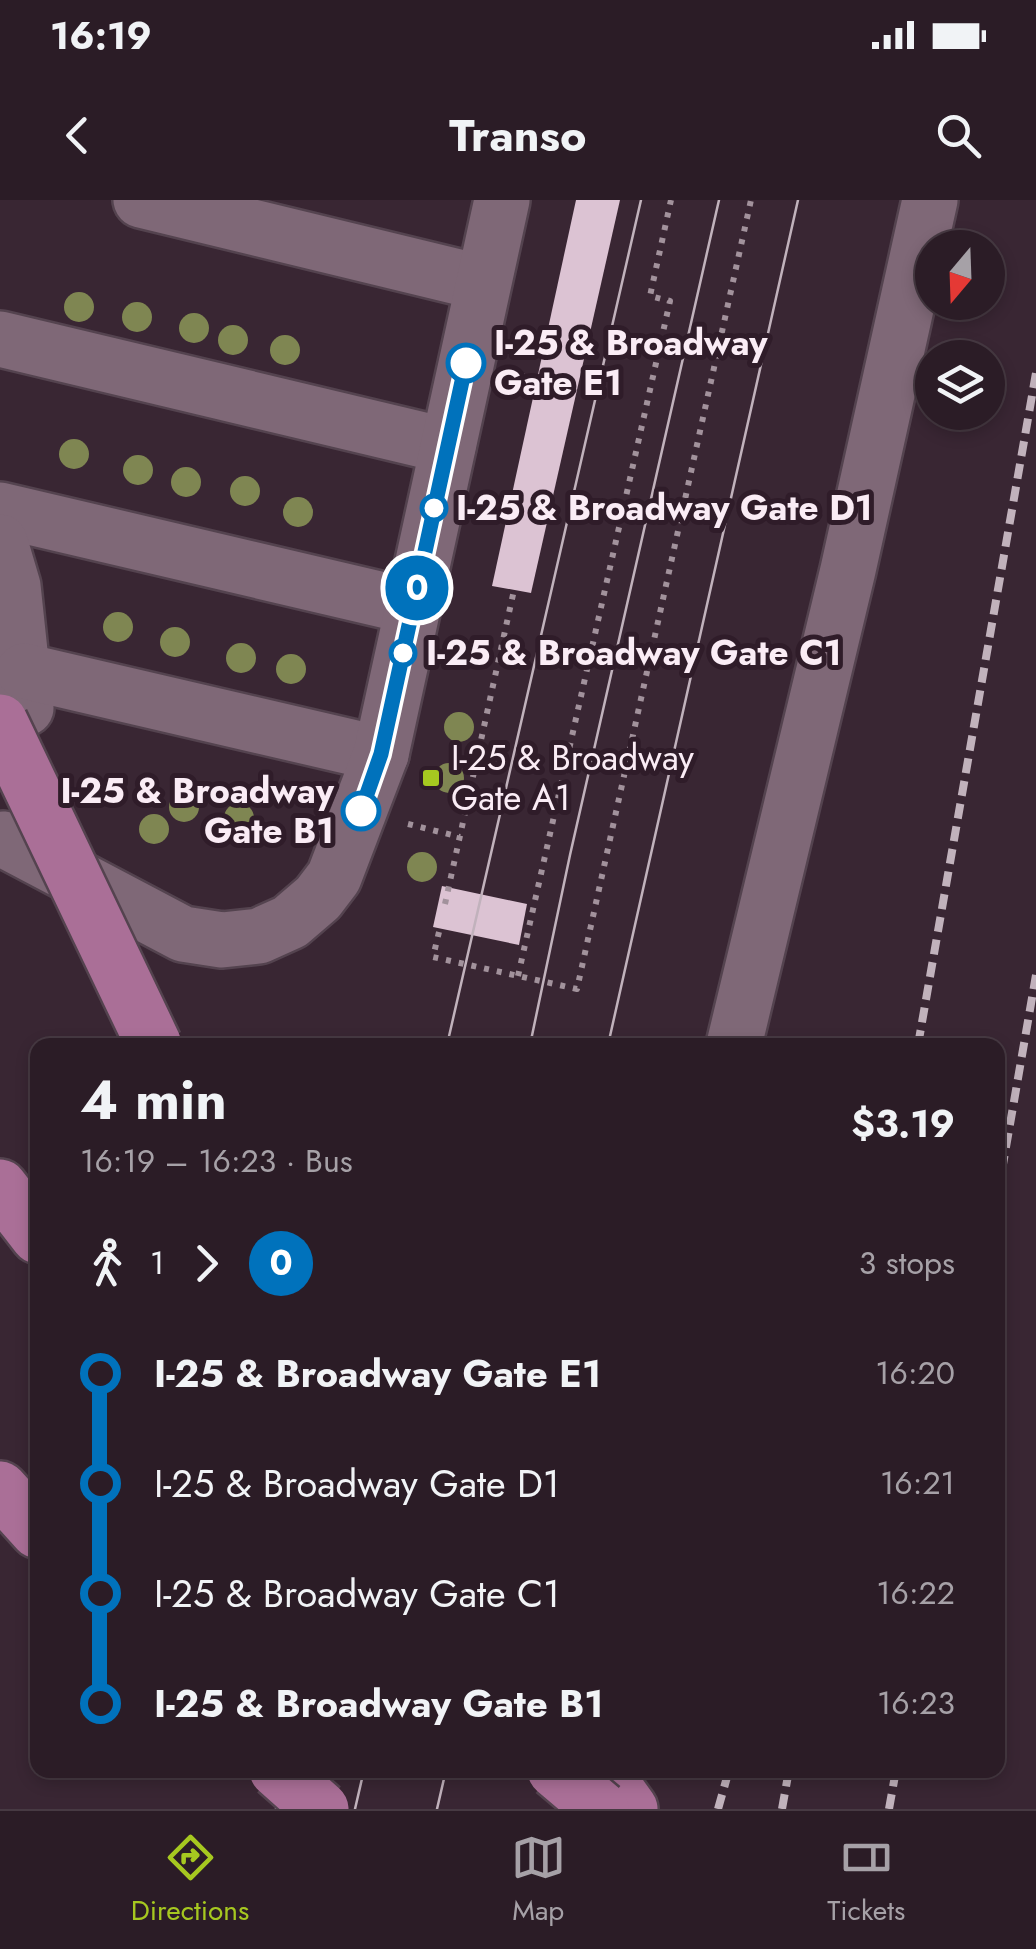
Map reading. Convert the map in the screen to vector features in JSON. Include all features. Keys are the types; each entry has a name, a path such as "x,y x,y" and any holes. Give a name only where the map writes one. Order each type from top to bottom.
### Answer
{"highway":[{"path":"0,722 151,1038"},
{"path":"0,1186 30,1225"},
{"path":"0,1489 30,1522"},
{"path":"287,1778 321,1809"},
{"path":"567,1778 601,1809"},
{"path":"608,1778 630,1809"}],"lane":[{"path":"141,200 483,283"},
{"path":"0,542 14,586 27,702 1,840 183,934 222,940 259,936 290,922 318,898 334,876 381,754 502,200"},
{"path":"736,1038 848,570 930,200"},
{"path":"0,339 448,446"},
{"path":"0,510 413,607"},
{"path":"24,672 381,754"},
{"path":"552,1809 557,1778"}],"path":[{"path":"518,976 670,301 650,296 670,200"},
{"path":"439,932 433,957 577,989 751,200"},
{"path":"445,904 514,590"}],"building":[{"path":"576,200 620,200 531,593 492,586"},
{"path":"442,886 527,904 519,945 433,927"}],"tram line":[{"path":"449,1038 641,200"},
{"path":"531,1038 719,200"},
{"path":"610,1038 798,200"},
{"path":"276,1809 283,1778"},
{"path":"355,1809 362,1778"},
{"path":"437,1809 444,1778"}],"railway":[{"path":"919,1038 1036,373"},
{"path":"1005,1153 1036,975"},
{"path":"718,1809 727,1778"},
{"path":"782,1809 788,1778"},
{"path":"889,1809 895,1778"}],"bus line":[{"name":"0","path":"361,811 381,754 466,363"}],"place":[{"name":"I-25 & Broadway Gate E1","path":"466,363"},
{"name":"I-25 & Broadway Gate D1","path":"434,508"},
{"name":"I-25 & Broadway Gate C1","path":"403,653"},
{"name":"I-25 & Broadway Gate A1","path":"431,778"},
{"name":"I-25 & Broadway Gate B1","path":"361,811"}]}
